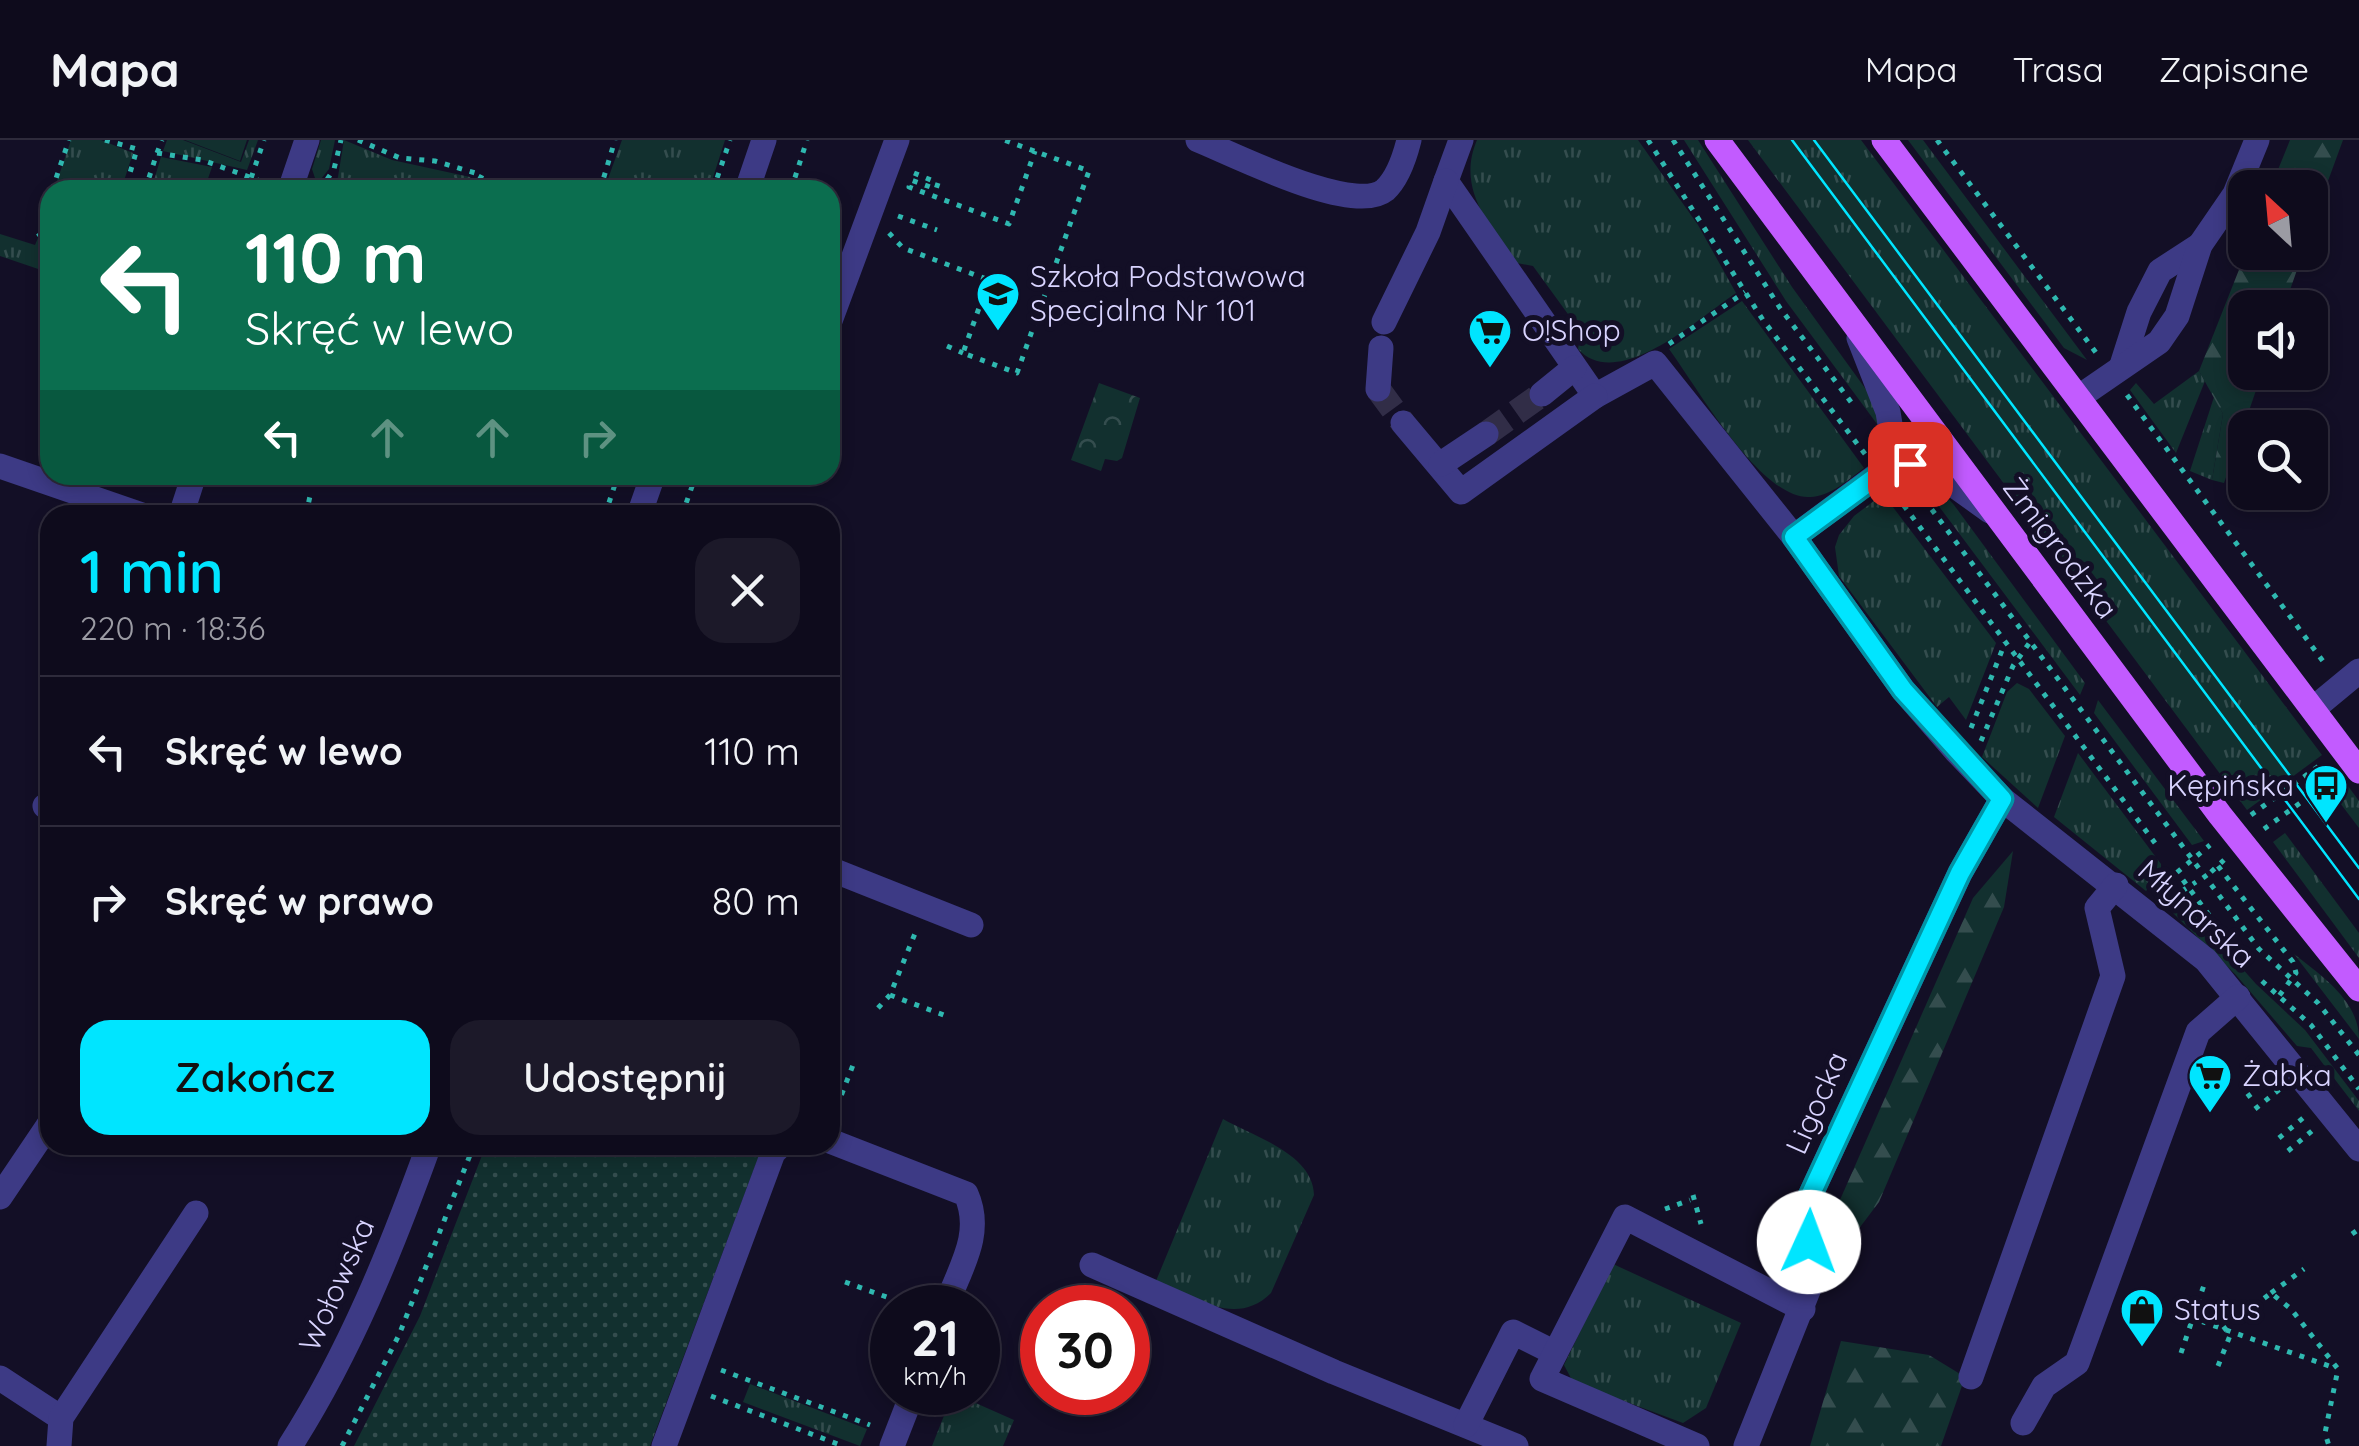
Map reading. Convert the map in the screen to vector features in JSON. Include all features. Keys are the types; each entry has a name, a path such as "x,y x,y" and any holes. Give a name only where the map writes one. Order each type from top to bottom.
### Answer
{"main road":[{"name":"Żmigrodzka","path":"1718,140 1990,511 2220,815 2359,989"},
{"path":"1884,140 2314,709 2347,764"}],"street":[{"path":"287,180 306,140"},
{"path":"750,180 764,140"},
{"path":"840,293 896,140"},
{"path":"1198,140 1332,194 1366,198 1385,190 1405,158 1409,140"},
{"path":"1238,156 1259,140"},
{"path":"1378,389 1383,335 1428,232 1460,140"},
{"path":"2079,397 2159,342 2177,316 2200,244 2235,194 2257,140"},
{"path":"1446,181 1594,396"},
{"path":"2117,369 2138,312 2160,271 2200,244"},
{"path":"1794,537 1884,462 1888,412 1855,329"},
{"path":"1402,423 1462,492 1594,396 1655,364"},
{"name":"Młynarska","path":"1655,364 1794,537 1903,690 1968,754 2002,799 2116,885 2151,906 2206,960 2359,1149"},
{"path":"1542,394 1574,368"},
{"path":"1441,464 1486,434"},
{"path":"1884,462 1930,468 1990,511"},
{"path":"0,466 40,480"},
{"path":"55,485 113,505"},
{"path":"2314,709 2357,672"},
{"name":"Ligocka","path":"1746,1446 1815,1273 1803,1211 1960,873 2002,799"},
{"path":"840,873 971,925"},
{"path":"1971,1377 2114,976 2097,908 2116,885"},
{"path":"2023,1422 2044,1386 2076,1363 2198,1032 2238,997"},
{"path":"0,1196 40,1138"},
{"path":"840,1145 966,1194 976,1215 974,1232 954,1285"},
{"name":"Wołowska","path":"290,1446 344,1354 392,1247 425,1155"},
{"path":"664,1446 772,1155"},
{"path":"59,1446 61,1418 196,1212"},
{"path":"1698,1446 1542,1379 1625,1217 1803,1309"},
{"path":"1092,1264 1516,1446"},
{"path":"1466,1425 1513,1332 1555,1353"},
{"path":"0,1378 61,1418"},
{"path":"880,1443 898,1415"}],"path":[{"path":"55,180 69,140"},
{"path":"106,140 137,149"},
{"path":"127,180 140,140"},
{"path":"148,180 162,140"},
{"path":"250,180 264,140"},
{"path":"329,180 341,140"},
{"path":"358,140 400,158 435,161 482,175 479,180"},
{"path":"603,180 615,140"},
{"path":"716,180 730,140"},
{"path":"794,180 807,140"},
{"path":"946,346 1017,373 1089,170 1004,140"},
{"path":"1648,140 1688,196 1745,292 2030,642 2259,950 2318,1003 2359,1056"},
{"path":"1673,140 1780,308 1862,416"},
{"path":"1937,140 2117,369 2326,664 2344,660 2357,672"},
{"path":"908,171 938,183 936,189 911,180 909,187 1009,224 1035,151"},
{"path":"157,153 202,160 260,180"},
{"path":"871,207 902,248 989,280 963,352"},
{"path":"902,218 936,230"},
{"path":"1053,272 1080,282"},
{"path":"1655,364 1664,347 1745,292"},
{"path":"1891,488 2154,843"},
{"path":"308,505 310,496"},
{"path":"1968,754 2005,642"},
{"path":"1968,754 2017,659 2030,642"},
{"path":"2248,817 2347,764"},
{"path":"2260,833 2347,764"},
{"path":"2151,906 2192,858 2210,845"},
{"path":"2211,872 2220,864 2293,962 2296,973 2279,996"},
{"path":"2151,906 2185,884 2196,882"},
{"path":"2185,884 2234,950"},
{"path":"878,1008 890,996 926,907"},
{"path":"892,970 900,974"},
{"path":"2252,972 2311,1025 2359,1090"},
{"path":"890,996 950,1018"},
{"path":"840,1096 853,1065"},
{"path":"2247,1097 2277,1074"},
{"path":"2255,1108 2285,1084"},
{"path":"2278,1138 2308,1114"},
{"path":"2288,1151 2318,1126"},
{"path":"342,1446 398,1334 470,1155"},
{"path":"2218,1366 2227,1332 2304,1269"},
{"path":"846,1282 870,1291"},
{"path":"2180,1353 2205,1282"},
{"path":"2271,1293 2292,1309 2338,1369 2325,1433 2329,1446"},
{"path":"2191,1317 2338,1369"},
{"path":"728,1372 874,1426 880,1443"},
{"path":"718,1398 843,1446"}],"green space":[{"path":"71,140 101,140 133,153 124,180 57,180"},
{"path":"167,140 183,140 241,162 249,140 258,140 247,170 163,151"},
{"path":"185,140 247,140 240,161"},
{"path":"321,140 335,140 329,169 320,180 316,180 312,169"},
{"path":"344,140 392,160 472,180 355,180 337,180"},
{"path":"622,140 725,140 712,180 608,180"},
{"path":"1477,140 1638,140 1698,225 1736,293 1658,347 1615,362 1595,360 1578,349 1581,332 1533,266 1517,263 1487,221 1473,191 1471,175"},
{"path":"1684,140 1698,140 1792,287 1875,402 1880,428 1786,301"},
{"path":"1748,140 1861,140 2322,755 2247,810"},
{"path":"1908,140 1923,140 2087,360 2064,348"},
{"path":"2290,140 2343,140 2328,181 2328,170 2278,170"},
{"path":"161,157 212,167 207,180 154,180"},
{"path":"0,234 35,245 38,238 40,241 40,270 0,256"},
{"path":"2239,270 2297,270 2290,290 2231,290"},
{"path":"2228,298 2228,390 2256,390 2249,410 2228,410 2228,471 2224,483 2212,480 2223,414 2199,371"},
{"path":"1742,301 1864,468 1832,491 1810,497 1791,493 1771,480 1732,438 1669,349"},
{"path":"2199,371 2205,381 2176,453 2130,390 2136,383 2154,404"},
{"path":"1099,383 1140,398 1122,458 1105,459 1101,471 1071,460"},
{"path":"2214,397 2223,414 2212,480 2190,471"},
{"path":"1926,489 1946,496 1954,505 2085,683 2080,695"},
{"path":"1883,494 1996,643 1966,720 1949,697 1937,707 1839,576 1835,547 1839,535 1854,516"},
{"path":"2017,683 2029,689 2065,736 2038,808 1982,757 2007,692"},
{"path":"2098,700 2204,841 2192,845 2094,713"},
{"path":"2078,753 2161,864 2161,875 2146,891 2054,817"},
{"path":"2348,786 2359,801 2359,828 2334,795"},
{"path":"2285,833 2359,933 2359,958 2273,842"},
{"path":"2013,851 2004,907 1879,1202 1839,1255 1821,1243 1973,898"},
{"path":"2184,903 2256,984 2305,1030 2359,1101 2359,1111 2311,1048 2297,1046 2236,975 2172,912"},
{"path":"2294,954 2346,1001 2359,1039"},
{"path":"1223,1119 1293,1158 1304,1168 1314,1195 1271,1293 1244,1308 1215,1306 1156,1281"},
{"path":"482,1155 759,1155 650,1446 354,1446 420,1316"},
{"path":"1613,1264 1741,1323 1706,1408 1683,1423 1573,1382 1564,1365"},
{"path":"1841,1341 1929,1355 1965,1377 1941,1446 1810,1446"},
{"path":"750,1384 867,1429 860,1446 743,1402"},
{"path":"1000,1414 1014,1420 1003,1446 932,1446 944,1415"}],"tunnel":[{"path":"1378,389 1403,423"},
{"path":"1486,434 1542,394"}],"tram line":[{"path":"1792,140 2359,899"},
{"path":"1814,140 2359,868"}],"place":[{"name":"Szkoła Podstawowa Specjalna Nr 101","path":"998,332"},
{"name":"O!Shop","path":"1490,369"},
{"name":"Kępińska","path":"2326,824"},
{"name":"Żabka","path":"2210,1114"},
{"name":"Status","path":"2142,1348"}],"route":[{"path":"1809,1242 1803,1211 1960,873 2002,799 1903,690 1794,537 1896,462 1910,464"}]}
